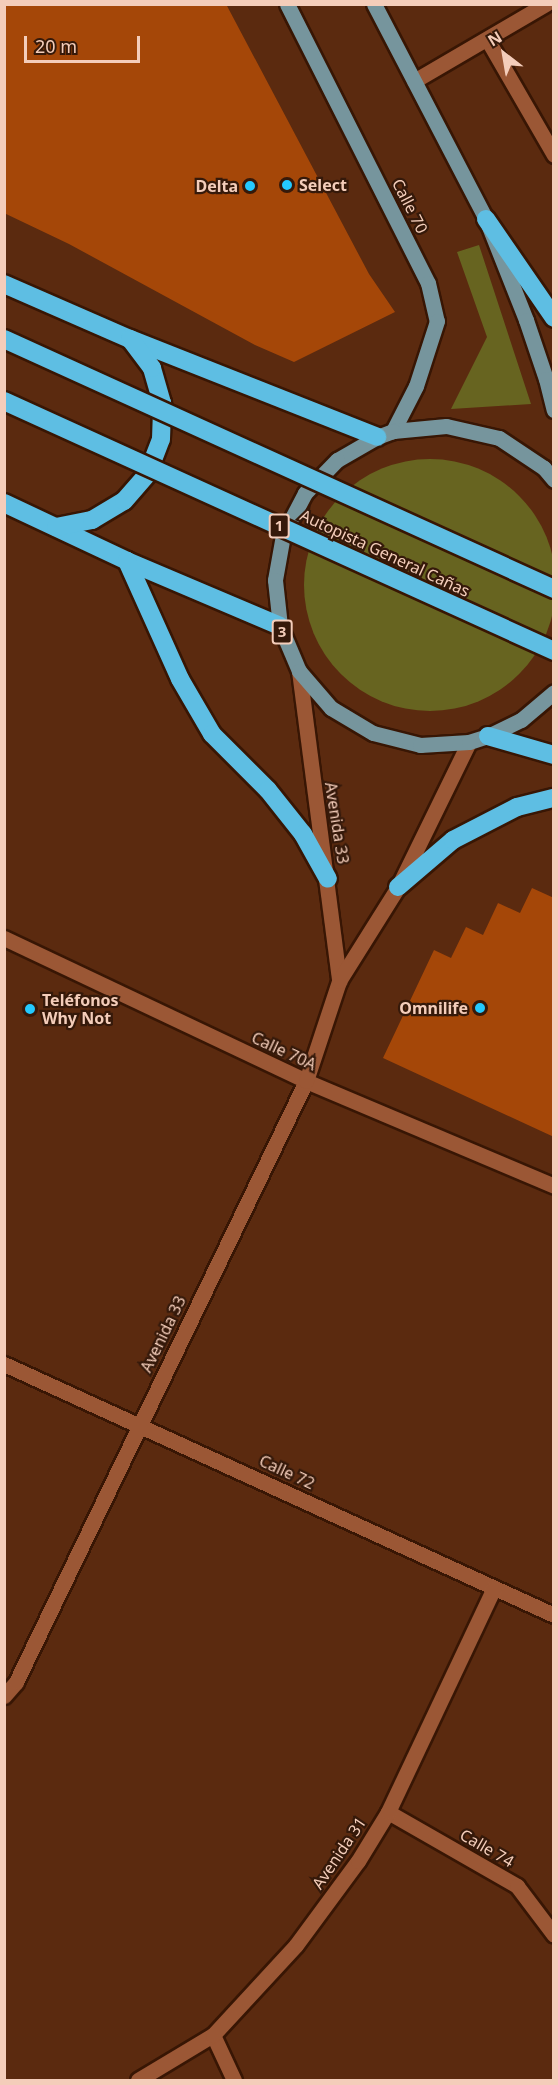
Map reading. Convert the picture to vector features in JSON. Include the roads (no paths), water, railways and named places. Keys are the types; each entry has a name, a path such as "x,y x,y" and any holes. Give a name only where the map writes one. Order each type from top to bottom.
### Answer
{"highway":[{"path":"486,219 554,318"},
{"path":"4,284 130,339 385,434"},
{"path":"4,339 554,589"},
{"path":"56,527 92,520 124,501 148,473 160,439 162,403 152,368 130,339"},
{"name":"Autopista General Cañas","path":"4,401 554,651"},
{"path":"4,503 127,561 279,626"},
{"path":"127,561 180,679 212,734 268,790 296,825 328,879"},
{"path":"488,736 554,755"},
{"path":"399,887 453,840 517,807 554,798"}],"main road":[{"name":"Calle 70","path":"286,4 411,249 430,293 437,321 429,352 385,434"},
{"path":"374,4 486,219 526,320 554,410"},
{"name":"3","path":"554,480 544,468 499,438 446,426 385,434 337,460 305,493 283,535 275,580 279,626 299,671 331,708 373,733 420,745 469,742 488,736 521,720 554,692"}],"street":[{"path":"414,81 546,4"},
{"path":"487,39 554,155"},
{"name":"Avenida 33","path":"299,671 308,756 328,879 339,981"},
{"name":"Avenida 33","path":"4,1696 16,1682 306,1081 339,981 399,887 469,742"},
{"name":"Calle 70A","path":"4,938 306,1081 554,1186"},
{"name":"Calle 72","path":"4,1364 554,1615"},
{"name":"Avenida 31","path":"138,2080 213,2036 297,1945 358,1861 388,1812 494,1588"},
{"name":"Calle 74","path":"388,1812 517,1886 554,1935"},
{"path":"213,2036 234,2080"}],"place":[{"name":"Select","path":"287,185"},
{"name":"Delta","path":"250,186"},
{"name":"Omnilife","path":"480,1008"},
{"name":"Teléfonos Why Not","path":"30,1009"}]}
